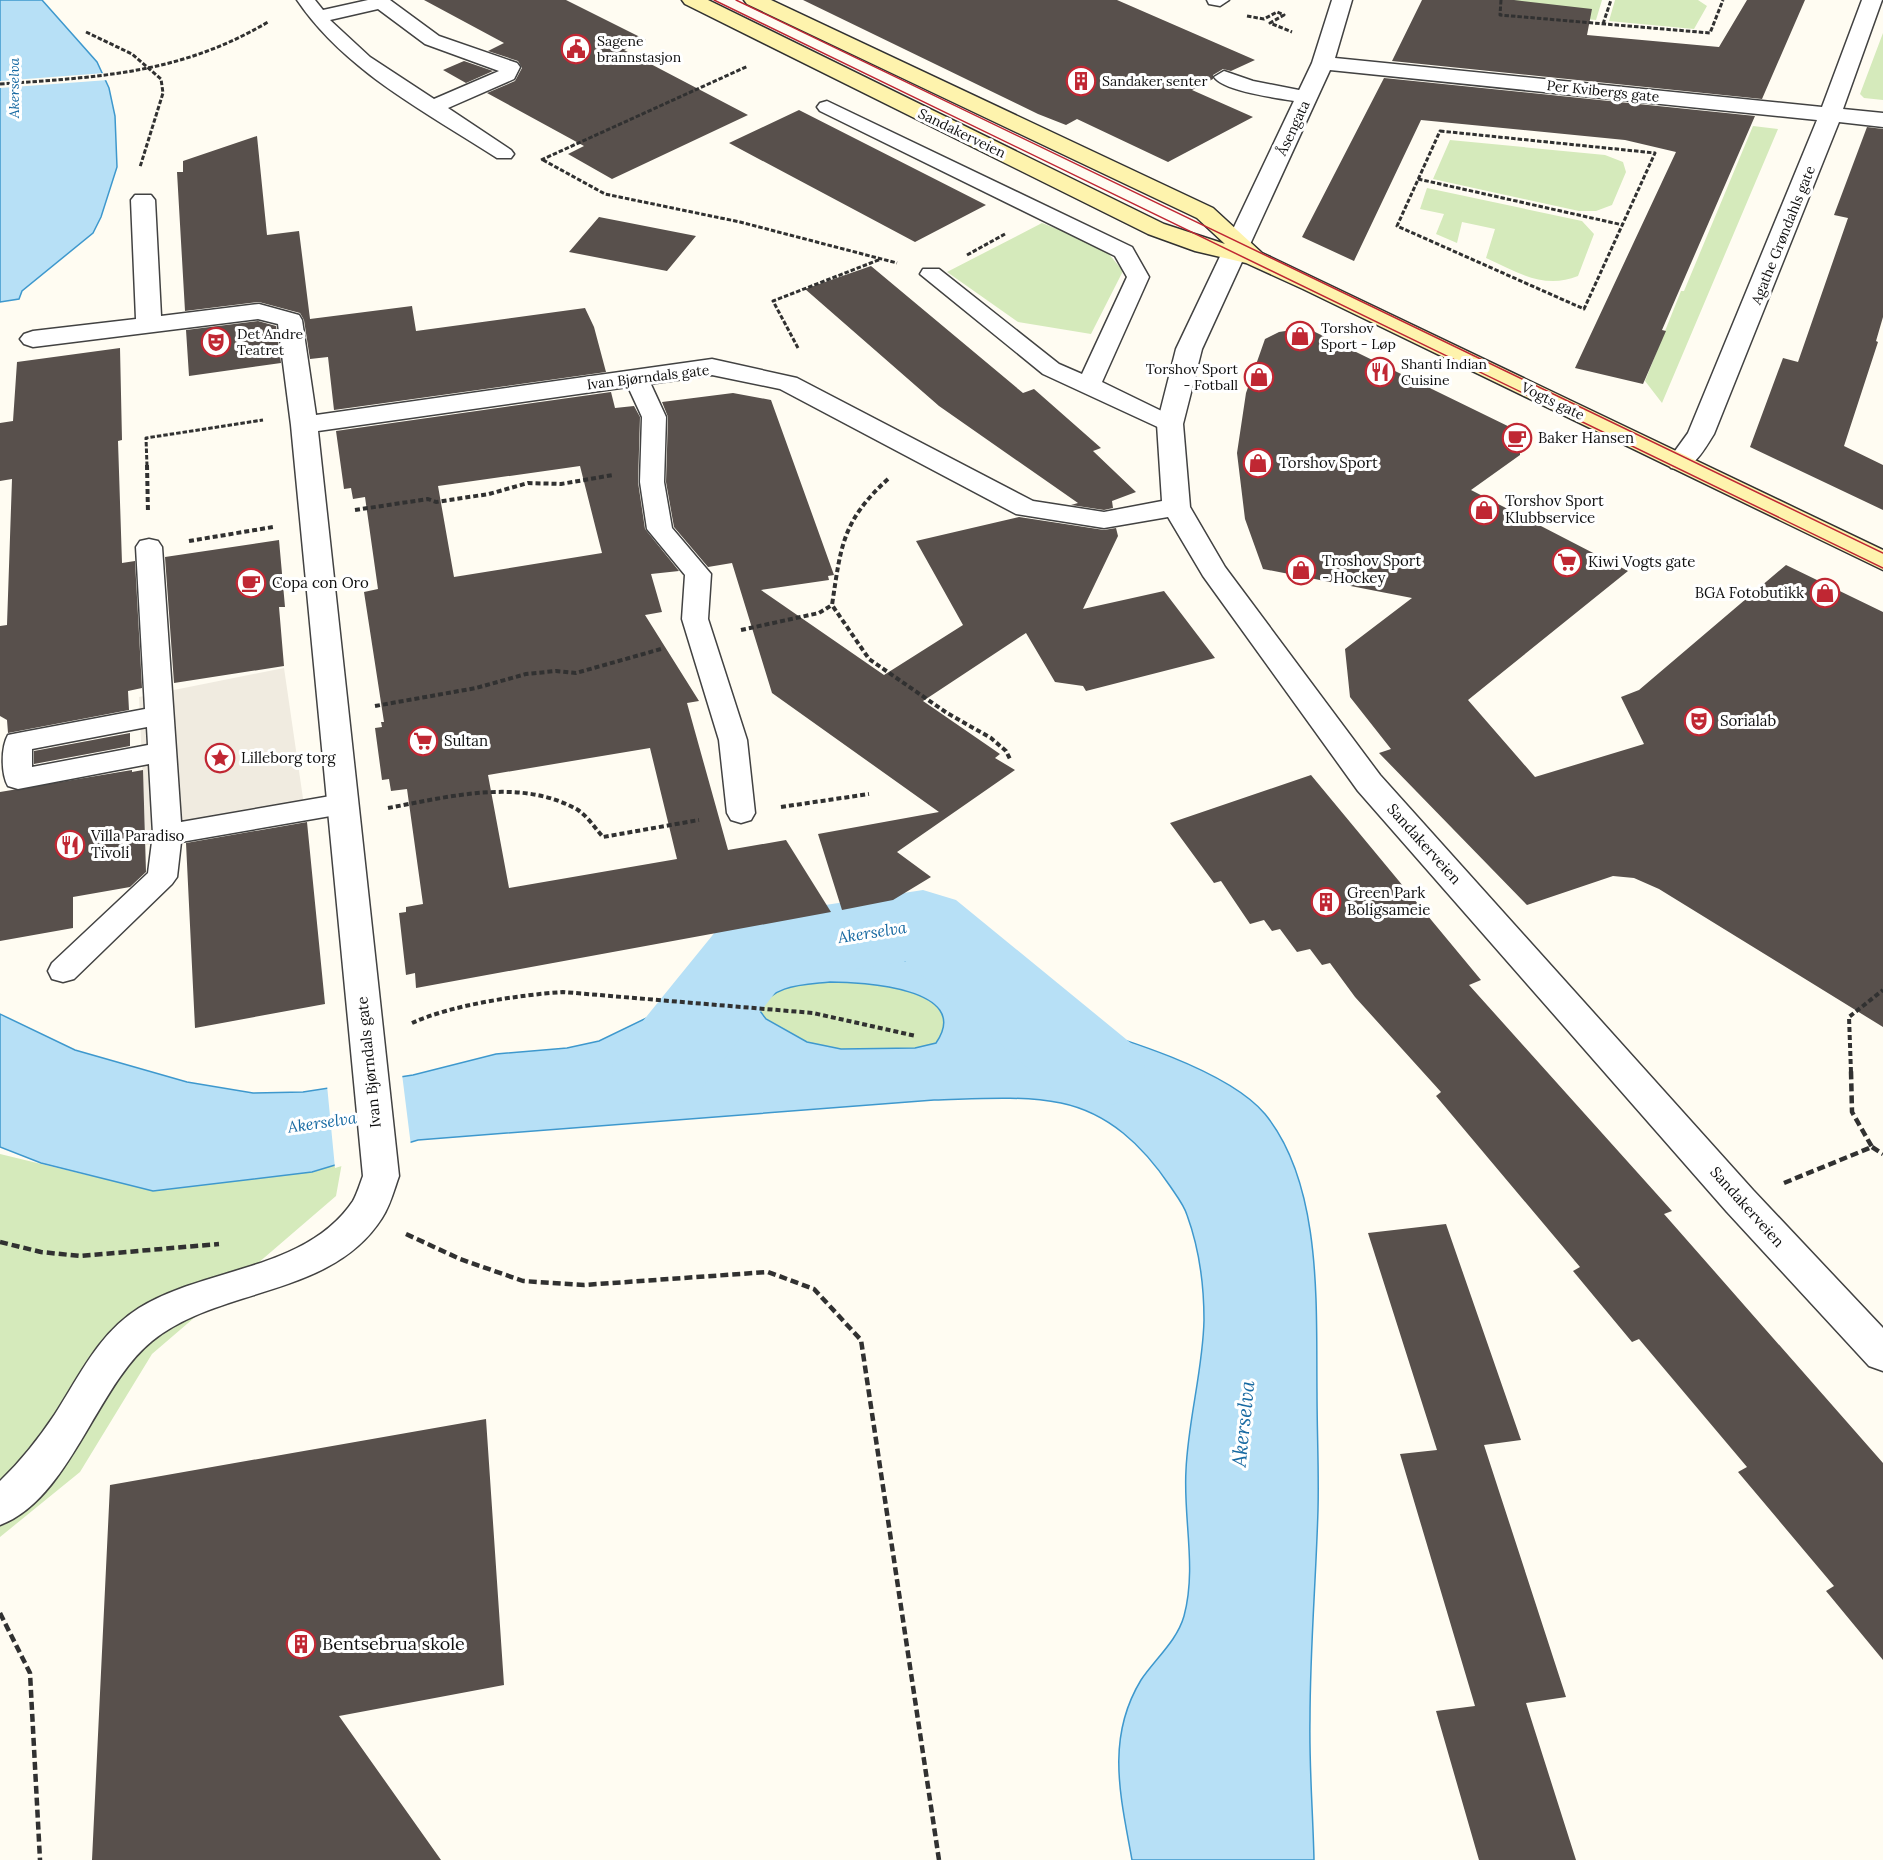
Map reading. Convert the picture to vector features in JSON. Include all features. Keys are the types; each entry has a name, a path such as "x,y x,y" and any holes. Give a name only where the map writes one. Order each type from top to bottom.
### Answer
{"main road":[{"name":"Sandakerveien","path":"693,0 1156,229 1203,246 1243,251"},
{"name":"Sandakerveien","path":"754,0 1191,206 1204,213 1243,251"},
{"name":"Vogts gate","path":"1243,251 1883,561"}],"street":[{"name":"Åsengata","path":"1243,251 1323,63 1342,0"},
{"name":"Agathe Grøndahls gate","path":"1680,462 1701,434 1830,115 1872,0"},
{"name":"Per Kvibergs gate","path":"1323,63 1883,120"},
{"path":"142,200 149,324"},
{"name":"Sandakerveien","path":"1243,251 1189,349 1170,424 1176,507 1213,570 1369,783 1740,1201 1883,1354"},
{"name":"Ivan Bjørndals gate","path":"0,1507 38,1468 59,1441 99,1373 132,1335 153,1319 179,1305 311,1257 334,1244 368,1214 377,1196 381,1176 303,419 290,320 259,311 33,339"},
{"name":"Ivan Bjørndals gate","path":"303,419 712,367 788,383 1026,508 1104,520 1176,507"}],"lane":[{"path":"306,0 318,17 363,61 435,106 504,154"},
{"path":"318,17 379,2 432,40 510,67 507,75 435,106"},
{"path":"1224,77 1248,86 1307,97"},
{"path":"827,107 1124,252 1138,277 1089,385"},
{"path":"932,274 1052,369 1170,424"},
{"path":"636,378 654,417 652,482 660,528 698,574 695,619 733,740 741,813"},
{"path":"63,970 162,877 167,834 149,547"},
{"path":"160,716 18,742 18,779 162,752"},
{"path":"167,834 342,804"}],"path":[{"path":"1501,0 1500,15 1710,33 1723,0"},
{"path":"1603,24 1611,0"},
{"path":"1281,16 1270,23 1299,35"},
{"path":"0,84 149,70 213,52 268,22"},
{"path":"86,32 126,50 159,75 164,88 140,159"},
{"path":"543,160 752,64"},
{"path":"1440,131 1655,153 1584,309 1397,226 1418,180 1440,131"},
{"path":"504,154 543,160 605,194 740,222 932,274 1044,212"},
{"path":"1418,180 1623,225"},
{"path":"788,383 809,367 773,301 881,259"},
{"path":"277,526 149,547 146,438 303,419"},
{"path":"354,510 428,499 436,502 489,494 528,483 582,482 652,467"},
{"path":"892,475 854,511 844,530 832,605 869,659 947,713 991,738 1006,751 1011,761"},
{"path":"748,628 819,613 832,605"},
{"path":"367,707 476,688 526,674 556,671 576,673 700,637"},
{"path":"381,809 483,792 549,798 579,811 603,837 869,794"},
{"path":"1883,990 1849,1017 1852,1112 1872,1147 1883,1154"},
{"path":"368,1055 429,1015 536,994 563,992 602,998 643,998 813,1012 916,1036"},
{"path":"1775,1186 1872,1147"},
{"path":"368,1214 460,1259 523,1281 584,1285 768,1272 814,1289 861,1340 939,1860"},
{"path":"0,1242 42,1252 80,1257 224,1244"},
{"path":"0,1613 30,1673 40,1860"}],"green space":[{"path":"1511,0 1602,0 1596,20 1510,11"},
{"path":"1615,0 1698,0 1707,6 1694,29 1609,21"},
{"path":"1883,33 1883,100 1864,98 1860,94"},
{"path":"1753,126 1778,129 1662,403 1645,381 1681,291 1684,291"},
{"path":"1450,140 1605,155 1623,162 1626,172 1612,205 1596,211 1579,211 1433,179"},
{"path":"1427,188 1582,221 1594,234 1578,276 1554,281 1531,278 1486,258 1495,229 1462,222 1457,243 1436,234 1444,214 1420,209"},
{"path":"1042,223 1103,247 1123,271 1091,334 1018,322 947,272"},
{"path":"830,982 887,987 909,992 927,1000 940,1010 944,1025 936,1043 915,1048 841,1049 807,1042 766,1019 760,1011 765,1002 780,991 799,985"},
{"path":"345,1146 336,1196 152,1354 80,1472 0,1537 0,1154 91,1176"}],"shaded area":[{"name":"Lilleborg torg","path":"284,668 306,819 146,845 139,697"}],"water":[{"path":"0,0 42,0 97,62 109,88 115,116 117,167 101,217 93,233 22,291 19,299 0,302"},
{"path":"834,951 869,955 904,960 954,974 1018,1006 1153,1050 1218,1079 1245,1096 1265,1114 1284,1143 1297,1175 1307,1211 1317,1323 1318,1495 1310,1737 1314,1860 1132,1860 1121,1791 1119,1747 1130,1702 1141,1680 1176,1634 1184,1616 1188,1598 1190,1561 1186,1470 1201,1358 1204,1307 1198,1253 1186,1211 1160,1171 1136,1145 1109,1123 1078,1108 1061,1103 998,1098 934,1100 418,1140 312,1172 153,1191 41,1163 0,1147 0,1014 75,1050 187,1082 253,1093 303,1092 413,1075 496,1054 567,1048 599,1041 663,1010 691,989 733,969 788,954","holes":["830,982 887,987 909,992 927,1000 940,1010 944,1025 936,1043 915,1048 841,1049 807,1042 766,1019 760,1011 765,1002 780,991 800,985"]}],"pier":[{"path":"105,73 108,80 0,88 0,81"},
{"path":"402,1074 411,1146 335,1168 327,1085"}],"building":[{"path":"424,0 566,0 646,40 624,50 748,115 612,179 568,154 584,146 487,93 515,81 522,68 518,61 488,51 504,43"},
{"name":"Sandaker senter","path":"803,0 1117,0 1255,60 1231,71 1223,69 1213,75 1213,79 1192,90 1253,117 1168,162 1077,119 1066,125 1038,114"},
{"path":"1422,0 1514,0 1592,9 1587,35 1719,47 1747,0 1805,0 1762,99 1392,61"},
{"path":"464,61 493,71 466,83 443,70"},
{"path":"1384,78 1755,116 1662,330 1666,331 1643,384 1575,368 1676,152 1625,140 1421,120 1354,261 1302,237"},
{"path":"799,110 986,205 915,242 729,143"},
{"path":"1867,127 1883,129 1883,317 1876,341 1878,342 1844,446 1883,465 1883,510 1750,447 1783,358 1798,362 1848,218 1834,215"},
{"path":"257,136 267,235 299,231 310,319 412,306 416,331 585,308 594,327 606,372 334,410 328,357 310,359 304,320 300,313 259,302 185,311 177,172 183,172 183,161"},
{"path":"599,217 696,236 667,271 569,252"},
{"path":"871,266 1023,393 1034,389 1101,448 1093,451 1136,492 1112,501 1113,508 1104,510 1071,505 1078,503 939,406 805,289"},
{"path":"258,321 276,326 281,363 189,376 186,330"},
{"path":"1298,329 1313,331 1520,432 1520,455 1471,490 1628,571 1468,700 1535,777 1644,744 1621,697 1639,690 1786,565 1883,612 1883,1027 1659,889 1634,878 1613,876 1527,905 1379,753 1391,749 1350,697 1345,649 1412,598 1263,569 1245,519 1237,453 1246,393 1265,339 1279,332"},
{"path":"120,348 122,440 118,441 122,563 135,561 142,688 128,691 129,710 8,733 7,720 0,716 0,626 7,625 12,479 0,481 0,423 13,421 17,362"},
{"path":"611,392 615,408 634,406 640,417 638,482 645,529 679,571 651,574 662,612 645,615 699,701 687,703 728,850 786,840 831,912 416,988 415,973 406,975 399,913 406,912 406,907 423,904 407,789 391,791 389,779 382,780 375,728 382,727 381,722 384,722 364,592 378,589 365,497 353,499 351,488 344,489 336,431","holes":["580,466 602,553 454,577 438,486","650,748 677,859 509,888 488,775"]},
{"path":"733,393 771,400 834,575 828,576 829,580 761,590 884,675 963,625 916,541 1019,517 1104,530 1116,528 1118,536 1083,609 1164,591 1215,658 1086,691 1083,686 1055,682 1026,633 923,701 1000,754 995,758 1015,770 897,852 931,877 893,900 842,910 818,834 939,812 772,693 732,563 708,567 674,527 666,482 668,417 662,402"},
{"path":"279,540 285,607 279,607 284,666 174,683 165,557"},
{"path":"130,733 130,746 34,764 34,751"},
{"path":"132,770 132,772 143,770 146,872 130,887 73,897 73,928 0,941 0,792"},
{"path":"1311,775 1481,980 1469,985 1672,1211 1664,1214 1883,1463 1883,1660 1826,1591 1834,1586 1738,1472 1747,1467 1639,1339 1632,1342 1573,1271 1580,1267 1436,1096 1441,1092 1355,997 1330,963 1322,965 1310,949 1297,952 1280,929 1272,931 1264,920 1250,924 1221,881 1214,883 1170,823"},
{"path":"307,822 325,1004 195,1028 186,843"},
{"path":"1446,1224 1521,1440 1484,1445 1566,1697 1526,1703 1576,1860 1479,1860 1436,1711 1475,1706 1400,1454 1437,1450 1368,1233"},
{"name":"Bentsebrua skole","path":"486,1419 504,1685 339,1716 441,1860 92,1860 110,1485"}],"waterway":[{"name":"Akerselva","path":"660,1070 754,951 923,924 1097,1071"}],"tram line":[{"path":"714,0 1883,568"},
{"path":"736,0 1883,553"}],"place":[{"name":"Sagene brannstasjon","path":"576,49"},
{"name":"Sandaker senter","path":"1081,81"},
{"name":"Torshov Sport - Løp","path":"1300,336"},
{"name":"Det Andre Teatret","path":"216,342"},
{"name":"Shanti Indian Cuisine","path":"1380,372"},
{"name":"Torshov Sport - Fotball","path":"1259,377"},
{"name":"Baker Hansen","path":"1517,438"},
{"name":"Torshov Sport","path":"1258,463"},
{"name":"Torshov Sport Klubbservice","path":"1484,510"},
{"name":"Kiwi Vogts gate","path":"1567,562"},
{"name":"Troshov Sport - Hockey","path":"1301,570"},
{"name":"Copa con Oro","path":"251,583"},
{"name":"BGA Fotobutikk","path":"1825,593"},
{"name":"Sorialab","path":"1699,721"},
{"name":"Sultan","path":"423,741"},
{"name":"Lilleborg torg","path":"220,758"},
{"name":"Villa Paradiso Tivoli","path":"70,845"},
{"name":"Green Park Boligsameie","path":"1326,902"},
{"name":"Bentsebrua skole","path":"301,1644"}]}
